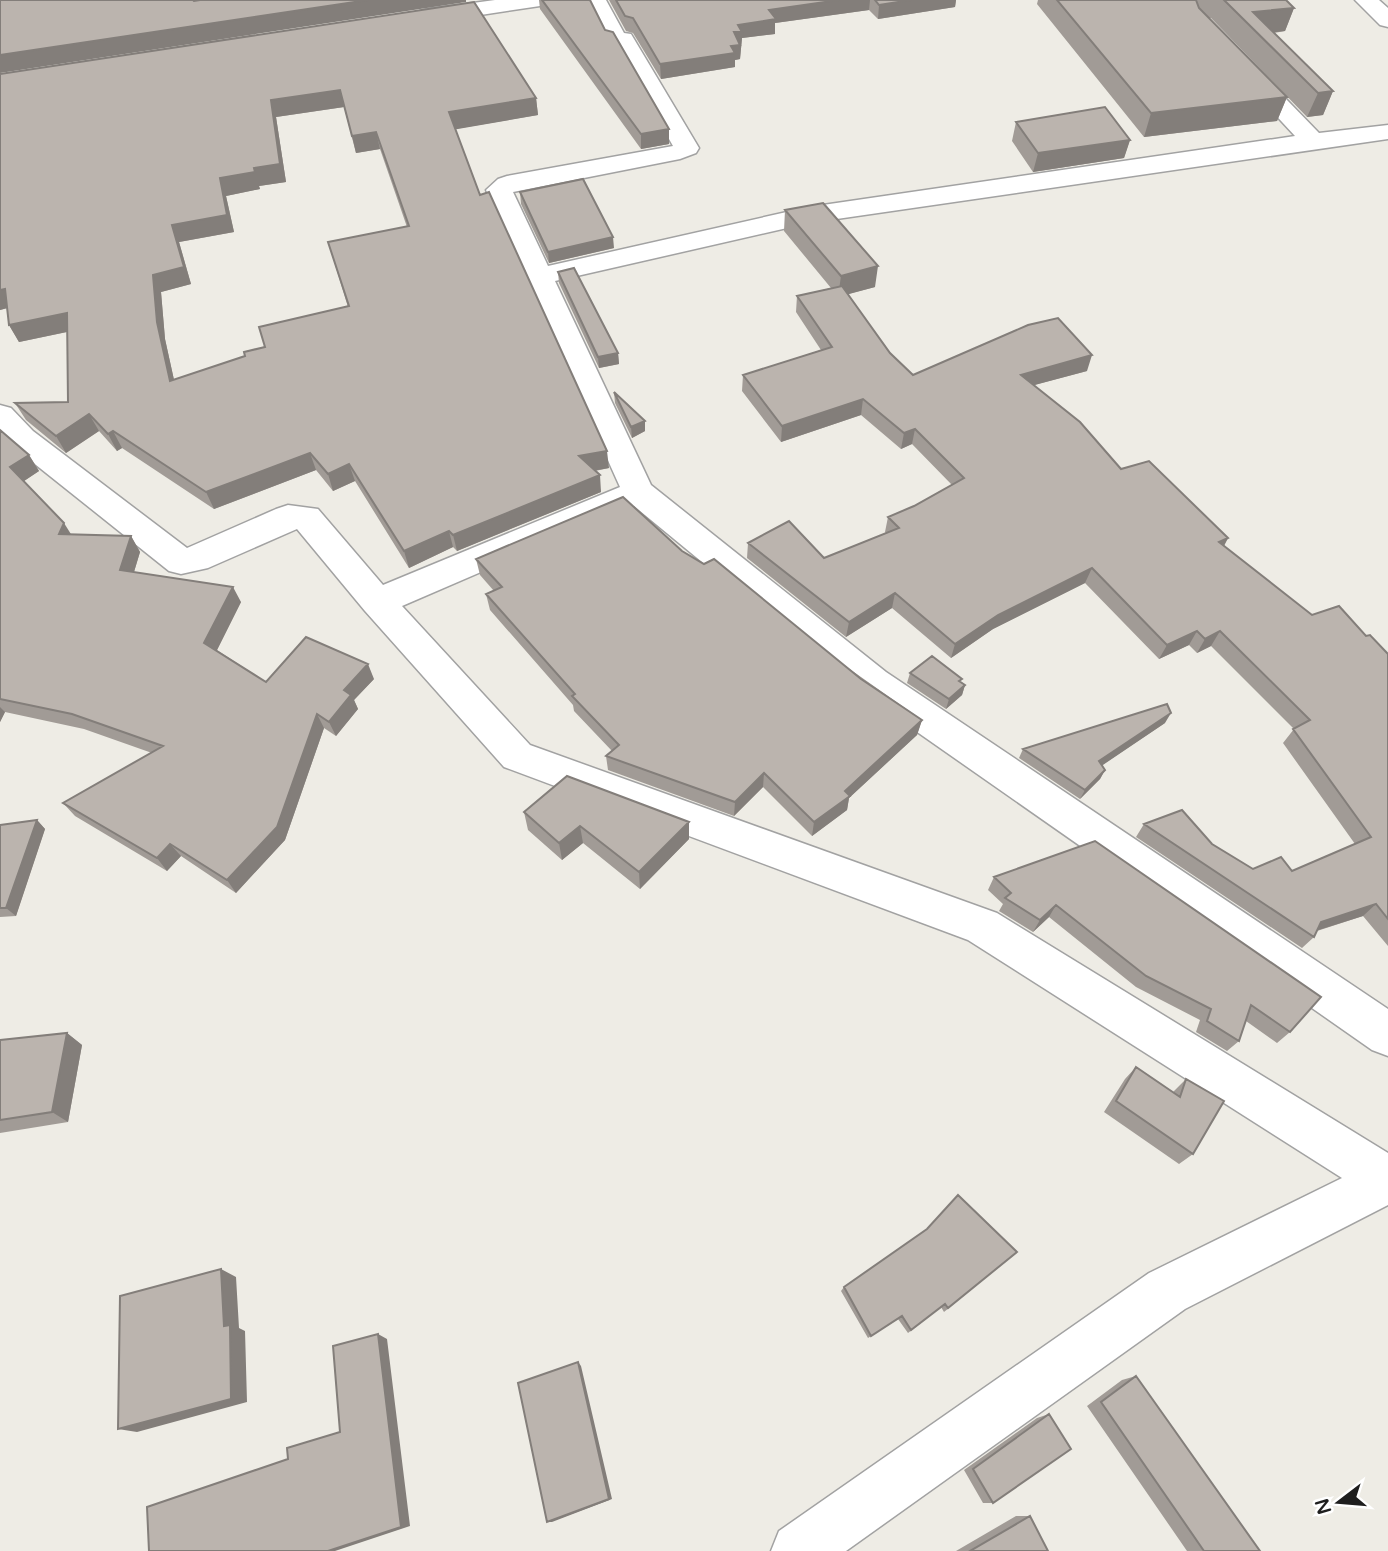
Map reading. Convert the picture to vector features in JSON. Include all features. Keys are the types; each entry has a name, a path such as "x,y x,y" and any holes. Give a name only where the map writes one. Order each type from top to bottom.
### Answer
{"street":[{"path":"410,19 540,0"},
{"path":"595,0 616,38 623,39 687,148 680,152 507,184 499,190 638,492 873,682 1388,1035"},
{"path":"1366,0 1388,20"},
{"path":"1229,54 1313,141"},
{"path":"539,276 808,215 1388,132"},
{"path":"0,415 23,438 181,562 196,559 288,517 306,517 377,602 517,756 982,926 1388,1180"},
{"path":"377,602 638,492"},
{"path":"799,1551 1167,1291 1388,1180"}],"building":[{"path":"0,0 194,1 368,0 0,55"},
{"path":"542,0 590,0 605,30 613,32 669,129 641,134"},
{"path":"616,0 839,0 769,10 776,19 738,25 742,32 734,32 740,45 731,46 735,53 660,64 633,18 625,16"},
{"path":"875,0 911,0 879,5"},
{"path":"1057,0 1196,0 1199,8 1287,97 1151,113"},
{"path":"1224,0 1286,0 1294,8 1253,12 1333,91 1318,93"},
{"path":"474,2 536,98 449,112 480,195 489,192 607,451 579,456 600,475 453,535 449,531 404,551 349,464 328,474 310,453 206,492 113,431 108,434 89,414 56,436 15,403 68,402 67,313 9,325 5,289 0,290 0,74","holes":["340,90 352,136 376,132 409,226 328,242 349,306 259,327 265,347 244,352 245,356 170,381 157,322 153,275 184,267 172,225 227,215 220,178 255,172 254,168 280,164 271,100"]},
{"path":"1105,107 1130,140 1038,153 1016,122"},
{"path":"583,179 613,237 548,252 520,192"},
{"path":"823,203 878,266 841,276 785,210"},
{"path":"574,268 618,353 598,357 558,272"},
{"path":"842,286 890,353 913,375 1028,325 1058,318 1092,355 1021,375 1080,422 1121,469 1149,461 1228,538 1219,542 1312,615 1339,606 1366,636 1370,635 1388,654 1388,919 1376,904 1321,922 1314,937 1144,824 1182,810 1212,844 1253,869 1281,857 1292,871 1371,837 1293,729 1310,720 1220,631 1205,639 1197,631 1167,645 1092,568 998,615 955,644 895,593 849,622 748,543 789,521 824,558 899,528 888,517 964,478 915,429 904,433 863,399 782,426 743,375 832,347 797,296"},
{"path":"614,392 645,421 631,427"},
{"path":"0,430 29,455 10,467 64,523 59,534 131,536 120,570 233,587 204,643 266,682 306,637 368,664 344,690 351,695 329,722 317,714 277,827 227,880 170,844 157,858 63,803 163,746 72,714 0,699"},
{"path":"623,497 682,551 704,564 714,559 861,679 922,720 845,791 850,796 814,822 764,773 735,802 606,756 619,745 572,696 575,694 486,594 502,587 476,559"},
{"path":"932,656 962,679 959,681 965,685 949,699 910,673"},
{"path":"1167,704 1171,713 1099,761 1105,770 1085,790 1023,749"},
{"path":"567,776 689,822 639,872 580,826 559,843 524,812"},
{"path":"37,820 6,908 0,908 0,825"},
{"path":"1095,841 1321,997 1290,1032 1251,1005 1239,1041 1207,1021 1211,1009 1146,976 1056,905 1040,920 1005,898 1011,893 994,877"},
{"path":"67,1033 52,1112 0,1120 0,1040"},
{"path":"1136,1067 1180,1097 1186,1079 1224,1101 1193,1154 1116,1101"},
{"path":"958,1195 1017,1252 948,1308 945,1304 911,1330 902,1316 871,1336 844,1287 927,1229"},
{"path":"221,1269 224,1326 230,1325 231,1399 118,1429 120,1296"},
{"path":"378,1334 401,1527 328,1551 149,1551 147,1507 288,1459 287,1448 340,1432 333,1346"},
{"path":"578,1362 609,1499 547,1522 518,1383"},
{"path":"1136,1376 1260,1551 1204,1551 1101,1402"},
{"path":"1049,1414 1071,1449 993,1503 973,1469"},
{"path":"1030,1516 1048,1551 970,1551"}]}
